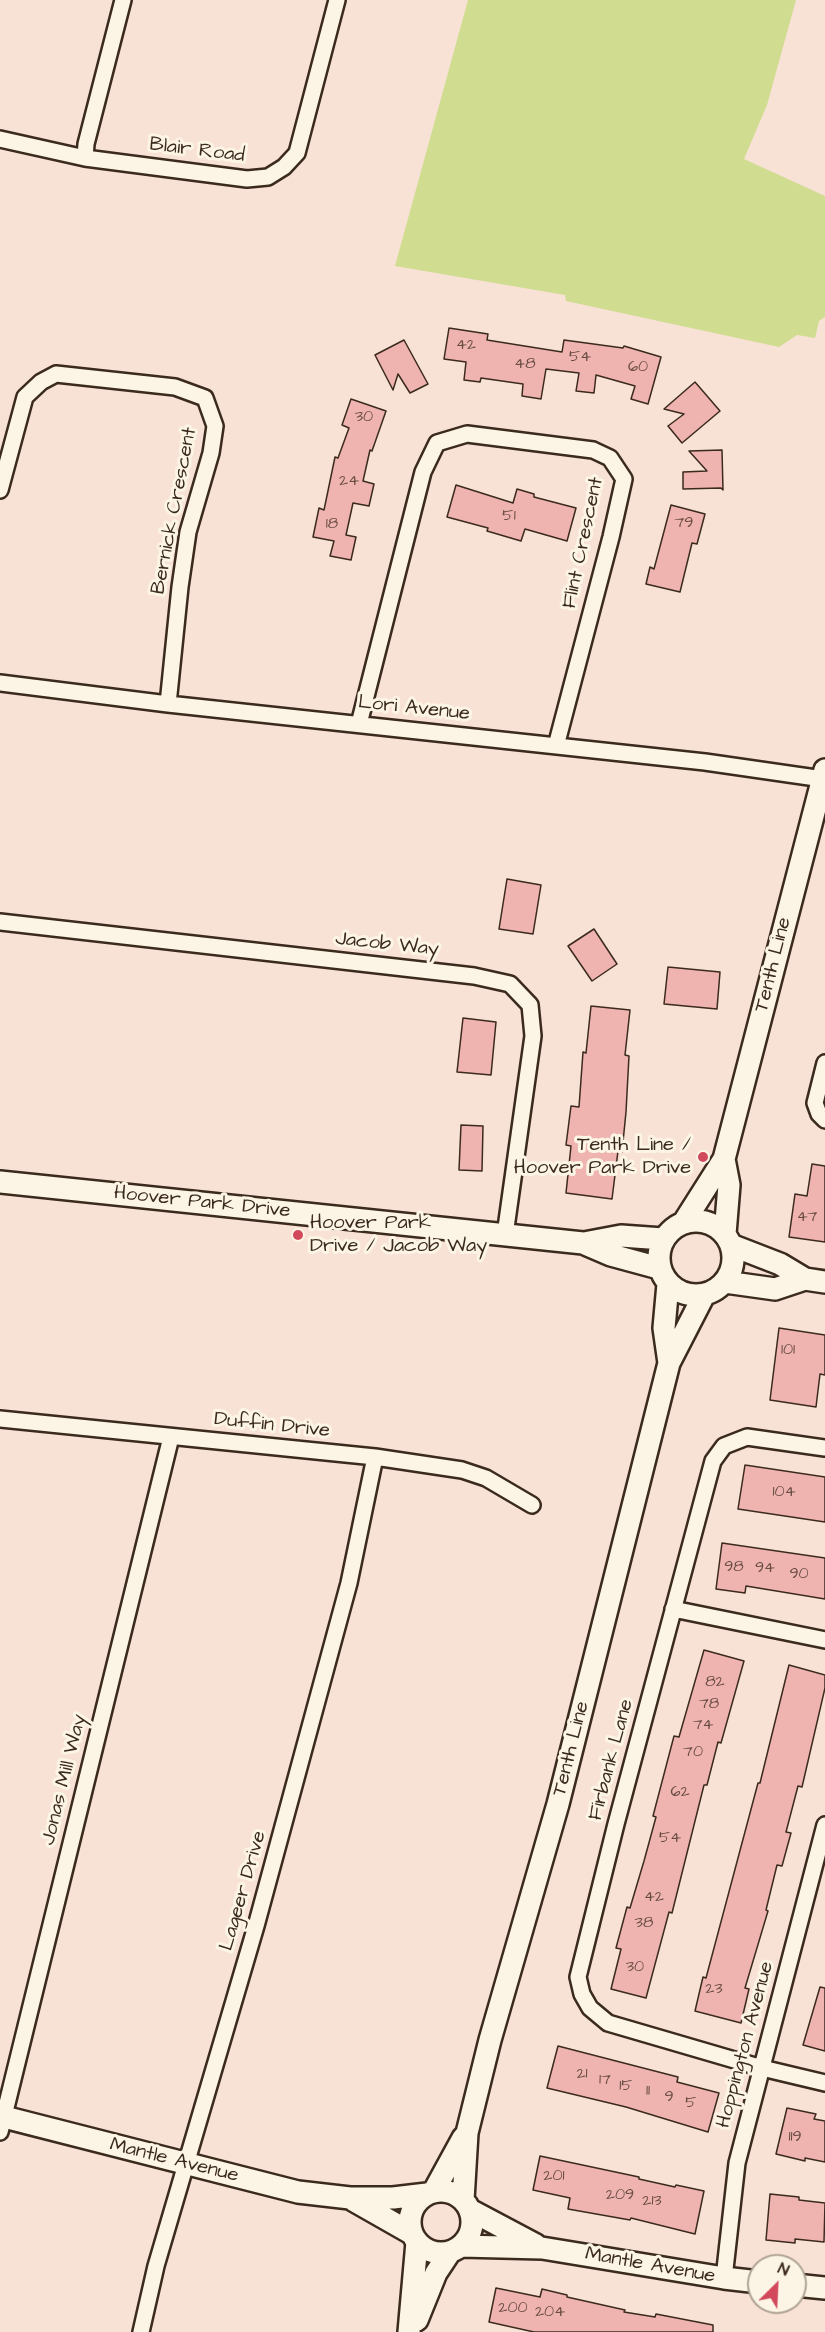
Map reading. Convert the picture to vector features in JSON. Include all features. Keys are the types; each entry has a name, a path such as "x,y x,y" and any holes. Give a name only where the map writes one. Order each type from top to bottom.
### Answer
{"street":[{"path":"85,158 86,144 123,0"},
{"name":"Blair Road","path":"0,139 85,158 247,179 268,177 284,167 297,153 337,0"},
{"name":"Bernick Crescent","path":"0,490 24,397 41,382 56,374 175,387 205,398 215,426 211,453 188,532 168,704"},
{"name":"Flint Crescent","path":"359,724 423,472 437,443 467,434 593,450 610,458 624,479 556,746"},
{"name":"Lori Avenue","path":"0,683 168,704 824,775"},
{"name":"Tenth Line","path":"684,1222 724,1159 824,775"},
{"name":"Jacob Way","path":"0,922 474,976 510,984 530,1005 533,1036 505,1235"},
{"path":"825,1063 815,1102 819,1114 825,1119"},
{"name":"Tenth Line","path":"724,1159 729,1185 728,1240"},
{"name":"Hoover Park Drive","path":"0,1182 583,1243 621,1236 663,1239"},
{"path":"728,1240 733,1258 731,1270 725,1282 715,1290 704,1295 691,1296 678,1292 664,1276 658,1257 663,1239 676,1226 684,1222 695,1221 706,1222 716,1227 728,1240 815,1281"},
{"name":"Hoover Park Drive","path":"583,1243 664,1276"},
{"name":"Tenth Line","path":"664,1276 664,1328 669,1363"},
{"path":"725,1282 775,1289 815,1281"},
{"name":"Tenth Line","path":"466,2205 467,2133 490,2040 558,1804 669,1363 704,1295"},
{"name":"Duffin Drive","path":"0,1419 375,1457 462,1470 486,1478 532,1505"},
{"name":"Jonas Mill Way","path":"1,2122 171,1437"},
{"name":"Firbank Lane","path":"825,1448 747,1437 724,1446 713,1461 578,1977 582,1994 590,2008 608,2024 762,2068 825,2083"},
{"name":"Lageer Drive","path":"141,2332 156,2266 256,1926 349,1583 375,1457"},
{"path":"673,1609 825,1640"},
{"name":"Hoppington Avenue","path":"724,2278 736,2163 825,1825"},
{"name":"Mantle Avenue","path":"1,2122 298,2192 350,2198 393,2198 430,2193"},
{"name":"Tenth Line","path":"430,2193 467,2133"},
{"path":"444,2191 455,2194 466,2205 471,2229 436,2273 411,2332 414,2238 409,2224 414,2206 430,2193 444,2191"},
{"name":"Mantle Avenue","path":"350,2198 414,2238"},
{"name":"Mantle Avenue","path":"466,2205 542,2248"},
{"path":"414,2238 432,2252 455,2249"},
{"name":"Mantle Avenue","path":"455,2249 542,2248 747,2281"},
{"path":"807,2286 825,2288"}],"green space":[{"path":"468,0 796,0 767,105 744,159 825,196 825,317 819,321 815,338 797,335 779,347 566,301 565,295 395,266"}],"building":[{"path":"449,328 488,334 487,340 562,352 564,340 623,348 624,346 661,357 648,404 631,399 635,386 596,375 594,393 576,391 579,373 546,369 541,399 522,396 523,384 481,378 480,382 464,380 466,362 444,359"},
{"path":"404,340 428,384 410,393 398,374 393,390 375,355"},
{"path":"695,382 720,411 682,443 668,426 684,414 664,409"},
{"path":"351,399 386,411 372,451 370,450 363,481 374,484 369,506 353,503 346,535 356,537 351,560 330,556 334,541 313,537 319,508 324,510 335,457 338,458 349,428 342,425"},
{"path":"722,450 723,490 721,488 683,489 683,472 707,471 689,451"},
{"path":"456,485 513,503 517,489 534,494 534,497 576,508 567,541 525,529 521,541 487,531 488,528 447,517"},
{"path":"671,505 705,514 697,544 692,543 680,592 646,584 650,567 654,569"},
{"path":"507,879 541,885 533,934 499,929"},
{"path":"594,929 617,964 592,981 568,946"},
{"path":"668,967 720,972 717,1009 664,1004"},
{"path":"591,1006 630,1010 625,1055 629,1056 626,1112 622,1152 618,1151 612,1199 566,1193 571,1146 566,1145 571,1106 579,1107 583,1052 586,1053"},
{"path":"463,1018 496,1022 491,1075 457,1072"},
{"path":"461,1125 483,1126 482,1171 459,1170"},
{"path":"812,1164 825,1166 825,1242 789,1237 795,1194 807,1196"},
{"path":"779,1328 825,1335 825,1375 820,1374 816,1407 770,1400"},
{"path":"745,1465 825,1477 825,1522 738,1509"},
{"path":"722,1543 825,1558 825,1599 746,1586 745,1593 716,1589"},
{"path":"704,1650 744,1661 721,1743 718,1742 707,1785 704,1785 672,1913 669,1912 646,1998 611,1989 621,1949 616,1948 627,1907 630,1908 644,1861 674,1736 679,1737"},
{"path":"789,1665 825,1675 825,1688 802,1787 798,1786 786,1832 791,1833 782,1866 777,1865 766,1910 768,1911 745,1988 749,1989 741,2023 695,2011 703,1977 706,1978 758,1783 760,1783"},
{"path":"820,1987 825,1988 825,2051 803,2045"},
{"path":"558,2046 678,2077 677,2082 719,2093 708,2132 626,2107 547,2088"},
{"path":"787,2108 816,2114 814,2119 825,2121 825,2162 805,2158 805,2161 776,2154"},
{"path":"540,2156 675,2187 676,2185 704,2191 695,2234 631,2218 630,2220 568,2209 570,2198 533,2190"},
{"path":"770,2194 825,2203 824,2242 795,2239 795,2243 766,2240"},
{"path":"496,2288 540,2297 542,2289 625,2310 624,2312 655,2317 656,2314 713,2325 713,2332 534,2332 489,2322"}],"place":[{"name":"Tenth Line / Hoover Park Drive","path":"703,1157"},
{"name":"Hoover Park Drive / Jacob Way","path":"298,1235"}]}
